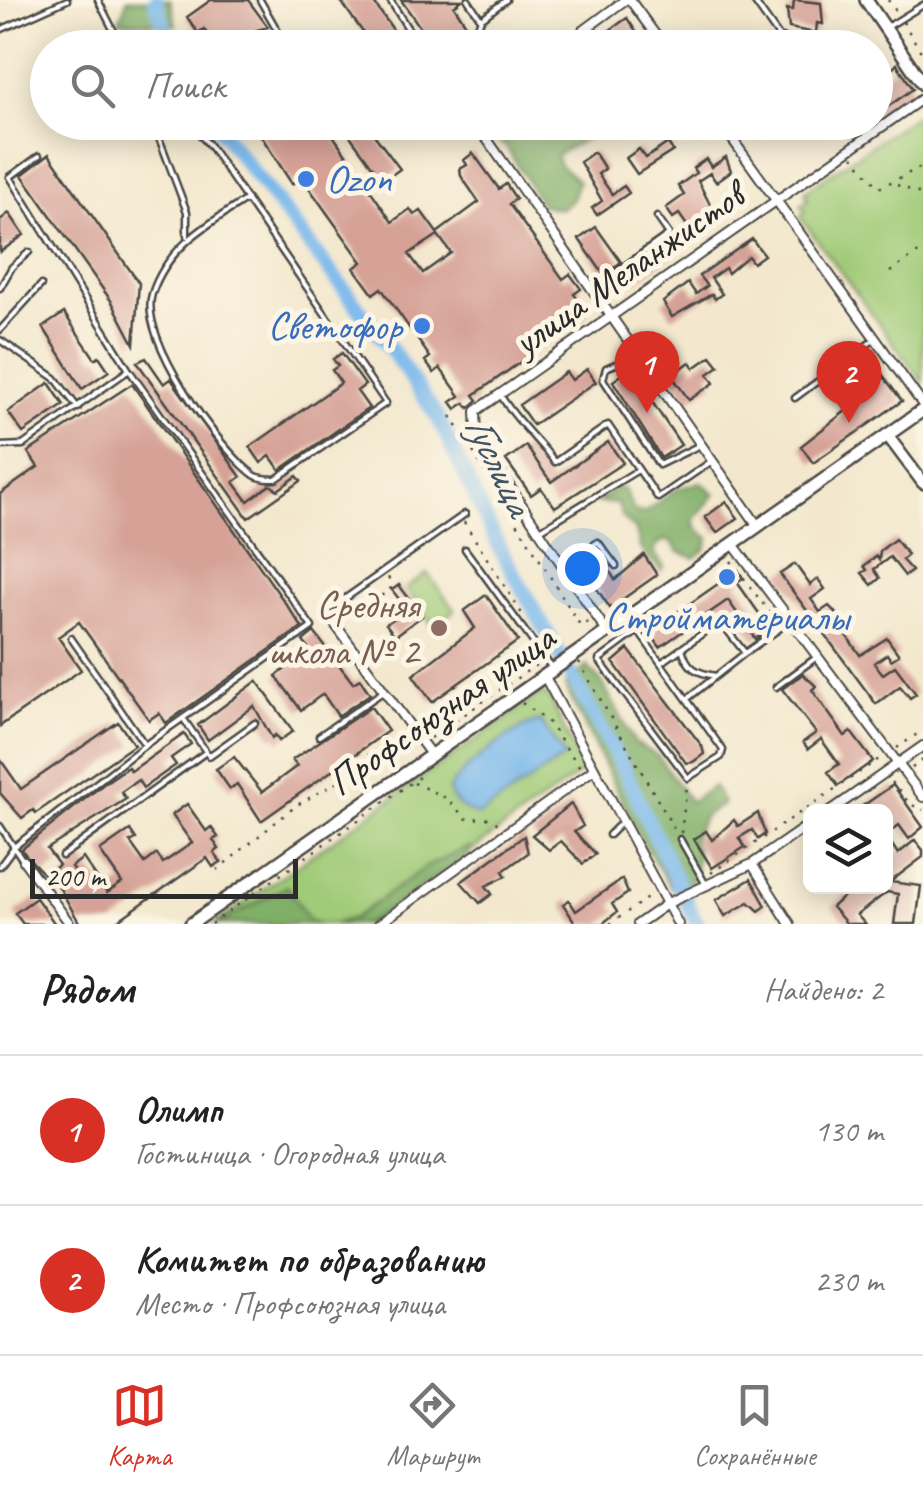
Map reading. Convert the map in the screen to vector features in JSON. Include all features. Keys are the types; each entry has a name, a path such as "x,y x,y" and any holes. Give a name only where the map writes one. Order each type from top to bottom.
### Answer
{"main road":[{"path":"866,0 886,28"},
{"path":"893,39 923,84"},
{"name":"Профсоюзная улица","path":"191,924 577,659 607,632 923,407"}],"street":[{"path":"586,30 628,0 651,30"},
{"name":"улица Меланжистов","path":"893,119 923,98"},
{"path":"487,140 758,526"},
{"path":"733,140 923,407"},
{"name":"улица Меланжистов","path":"539,530 477,438 473,424 476,411 864,140"},
{"path":"888,435 923,483"},
{"path":"539,530 607,632"},
{"path":"733,544 923,797"},
{"path":"326,612 432,756"},
{"path":"552,673 590,772 670,898 678,924"},
{"path":"840,804 923,746"},
{"path":"379,924 590,772"},
{"path":"638,924 670,898 752,864 803,829"},
{"path":"24,861 70,924"},
{"path":"752,864 790,924"}],"lane":[{"path":"43,0 47,9"},
{"path":"0,30 68,0"},
{"path":"98,0 113,30"},
{"path":"260,0 277,30"},
{"path":"390,0 409,30"},
{"path":"468,0 481,19"},
{"path":"476,30 481,19 506,0"},
{"path":"753,0 774,30"},
{"path":"886,28 923,5"},
{"path":"160,140 187,212 187,238"},
{"path":"202,140 246,200 386,403 276,480 257,478 226,448 158,341 150,300 161,271 187,238 246,200"},
{"path":"0,866 14,847 146,745 312,626 129,370 10,177 39,156"},
{"path":"596,298 619,270 669,234 657,217"},
{"path":"0,288 12,266 29,252"},
{"path":"0,330 41,285"},
{"path":"794,398 876,338"},
{"path":"0,340 55,378 78,408"},
{"path":"637,355 606,368 603,379 659,466 700,444"},
{"path":"0,446 23,445 129,370"},
{"path":"500,394 523,430 537,439 555,462 608,426 658,498 712,461"},
{"path":"539,530 638,470"},
{"path":"326,612 462,515"},
{"path":"562,565 598,542 616,566"},
{"path":"465,549 546,658 552,673"},
{"path":"628,617 638,631 660,663 723,750 721,756 688,778 599,660 638,631"},
{"path":"660,663 720,621 746,653"},
{"path":"686,699 790,621"},
{"path":"71,638 146,745"},
{"path":"682,648 686,663 693,670 716,676"},
{"path":"776,687 817,656"},
{"path":"319,736 384,691"},
{"path":"182,718 209,756 256,723"},
{"path":"62,856 206,752"},
{"path":"609,835 621,823"},
{"path":"0,826 24,861"},
{"path":"680,839 703,884"}],"path":[{"path":"888,0 923,55"},
{"path":"849,151 873,186 894,184 923,166"},
{"path":"894,184 923,196"},
{"path":"890,272 923,250"},
{"path":"451,416 580,626 598,619"},
{"path":"462,515 529,626"},
{"path":"732,561 780,628"},
{"path":"365,609 391,588 386,570"},
{"path":"217,870 297,805 425,732 430,738 546,658"},
{"path":"577,659 680,839"},
{"path":"522,703 547,721 590,772"},
{"path":"703,884 923,730"},
{"path":"357,754 382,757"},
{"path":"210,924 428,770"},
{"path":"680,839 688,778"},
{"path":"413,782 444,796 467,819 489,818 507,832"},
{"path":"892,782 910,804 923,810"},
{"path":"610,924 651,894 670,898"}],"green space":[{"path":"127,0 170,0 176,25 119,21"},
{"path":"923,110 923,383 800,217 805,211 801,205 808,200 805,191 879,140 893,140 893,131"},
{"path":"498,140 584,140 556,155 559,164 578,181 572,200 560,209 541,205 507,148"},
{"path":"701,482 715,494 694,520 697,529 709,538 706,549 695,558 679,552 671,541 662,541 653,551 664,567 661,571 640,548 636,530 622,517 618,504 596,502 617,487 624,489 634,511 644,513 677,489"},
{"path":"427,573 455,610 433,626 406,588"},
{"path":"587,666 603,684 635,743 658,756 690,802 714,786 723,804 704,816 692,840 697,852 694,880 671,888 640,837 565,686"},
{"path":"542,693 550,698 583,771 369,924 214,924"},
{"path":"469,847 469,855 367,924 334,924 354,918 426,867"},
{"path":"287,886 309,920 321,924 218,924"}],"water":[{"path":"540,721 565,757 480,815 457,803 449,789 465,771 504,739"}],"building":[{"path":"211,0 248,0 268,27 196,30 187,17"},
{"path":"340,0 372,0 393,30 361,30"},
{"path":"401,0 462,0 454,6 468,30 422,30"},
{"path":"794,0 821,3 823,24 817,23 816,30 789,28 787,9 793,10"},
{"path":"627,18 635,30 610,30"},
{"path":"897,64 913,89 893,103 893,68"},
{"path":"264,140 336,140 392,222 410,209 414,215 421,211 437,233 479,202 460,169 473,153 499,189 506,184 516,199 509,204 563,279 570,274 581,289 574,294 588,314 474,395 478,400 469,408 465,403 456,409 451,402 460,396 440,368 434,373 425,361 430,357 381,288 373,294 354,268 362,262 302,178 292,184","holes":["438,235 451,253 423,273 409,254"]},
{"path":"353,140 378,140 400,169 383,181"},
{"path":"668,143 673,151 637,174 626,158 639,149 646,158"},
{"path":"594,152 605,169 598,174 612,194 624,186 629,193 597,215 592,208 602,201 580,162"},
{"path":"49,154 139,283 134,344 112,302 22,175"},
{"path":"726,157 731,171 716,182 710,173 698,181 717,218 693,234 679,214 673,218 666,208 684,195 678,186 696,173 693,168 706,159 711,167"},
{"path":"9,213 24,235 0,252 0,220"},
{"path":"596,227 621,262 604,275 579,239"},
{"path":"674,235 684,247 631,284 623,274"},
{"path":"752,239 764,255 753,263 748,256 728,273 725,268 711,278 722,294 715,299 712,294 672,317 663,302 688,283 696,294 707,286 699,276"},
{"path":"64,313 95,359 99,356 109,371 82,389 43,327"},
{"path":"342,353 365,385 357,391 369,408 280,470 270,456 261,463 250,447 341,383 332,370 338,366 333,359"},
{"path":"711,356 719,366 708,374 714,383 689,400 663,363 671,358 679,370 690,362 694,368"},
{"path":"146,358 164,384 171,379 241,477 234,482 248,501 270,485 278,490 297,476 301,481 248,518 137,362"},
{"path":"587,369 596,382 533,425 519,405 566,372 572,380"},
{"path":"630,369 681,445 661,458 613,381"},
{"path":"882,374 902,401 813,463 801,446 847,410 833,392 845,383 854,394"},
{"path":"49,383 64,405 23,433 8,412"},
{"path":"132,384 302,627 166,723 159,713 149,720 79,622 58,637 81,670 0,726 0,494 38,467 28,452"},
{"path":"608,442 623,463 555,507 541,488 531,495 506,460 526,446 551,482"},
{"path":"726,502 738,518 717,533 705,517"},
{"path":"895,539 908,555 902,560 912,571 905,576 890,557 874,569 880,578 872,585 862,573 867,570 864,566 876,556 879,560 880,551"},
{"path":"597,550 615,580 644,555 657,575 610,608 579,563"},
{"path":"795,564 810,585 818,579 825,589 811,599 820,612 829,606 840,617 846,635 860,655 887,638 899,655 891,660 887,654 874,663 883,674 895,666 916,694 910,698 900,686 876,704 780,574"},
{"path":"738,570 743,578 737,582 770,629 755,639 728,600 660,647 649,632"},
{"path":"399,585 422,616 395,636 386,624 407,609 392,590"},
{"path":"486,595 518,641 432,702 413,675 475,628 464,611"},
{"path":"314,632 353,683 360,679 370,694 338,716 323,694 301,710 276,676 310,651 303,641"},
{"path":"628,649 702,746 704,754 693,762 686,763 613,662"},
{"path":"803,674 816,686 812,690 845,736 851,732 873,761 838,786 828,772 839,764 821,739 808,749 803,742 816,733 782,689"},
{"path":"257,681 293,731 279,741 275,735 272,738 254,706 208,740 198,725"},
{"path":"371,707 388,731 261,821 237,784 230,789 216,769 234,757 262,792 297,766 292,760"},
{"path":"118,722 134,745 36,813 33,810 22,818 0,793 0,759 21,789"},
{"path":"184,734 191,744 171,758 176,765 143,788 138,780 121,792 126,799 47,849 59,865 45,875 25,854 22,849 106,782 128,767 131,771"},
{"path":"893,785 923,827 909,839 899,825 893,830 893,804 866,804"},
{"path":"187,804 206,831 211,827 218,837 213,840 219,849 214,853 221,862 213,867 207,858 113,924 80,924 57,883 74,871 71,867 83,858 107,893 122,883 100,851 130,830 136,839 130,842 145,863 157,854 163,863 192,843 172,815"},
{"path":"571,804 583,826 574,832 596,854 583,864 561,841 549,850 532,835"},
{"path":"758,813 765,834 758,839 752,830 739,838 745,847 712,868 694,839 706,831 712,840 734,820 738,826"},
{"path":"524,836 528,853 503,871 506,876 486,886 492,894 480,903 461,882"},
{"path":"915,840 923,857 893,880 893,846 898,854"},
{"path":"622,879 628,893 612,904 617,912 602,924 576,924 563,904 569,900 576,911"},
{"path":"751,879 766,906 759,911 749,902 725,916 716,900"},
{"path":"893,882 921,886 916,924 894,924 898,894 893,893"},
{"path":"846,894 884,894 857,915 865,924 847,924 832,907"},
{"path":"36,898 55,924 23,924 15,913"}],"waterway":[{"name":"Гуслица","path":"155,0 166,30"},
{"name":"Гуслица","path":"228,140 392,351 438,418 500,549 623,768 697,924"}],"place":[{"name":"Ozon","path":"306,179"},
{"name":"Светофор","path":"422,326"},
{"name":"Олимп","path":"647,413"},
{"name":"Комитет по образованию","path":"849,423"},
{"name":"Стройматериалы","path":"727,577"},
{"name":"Средняя школа № 2","path":"439,628"}]}
